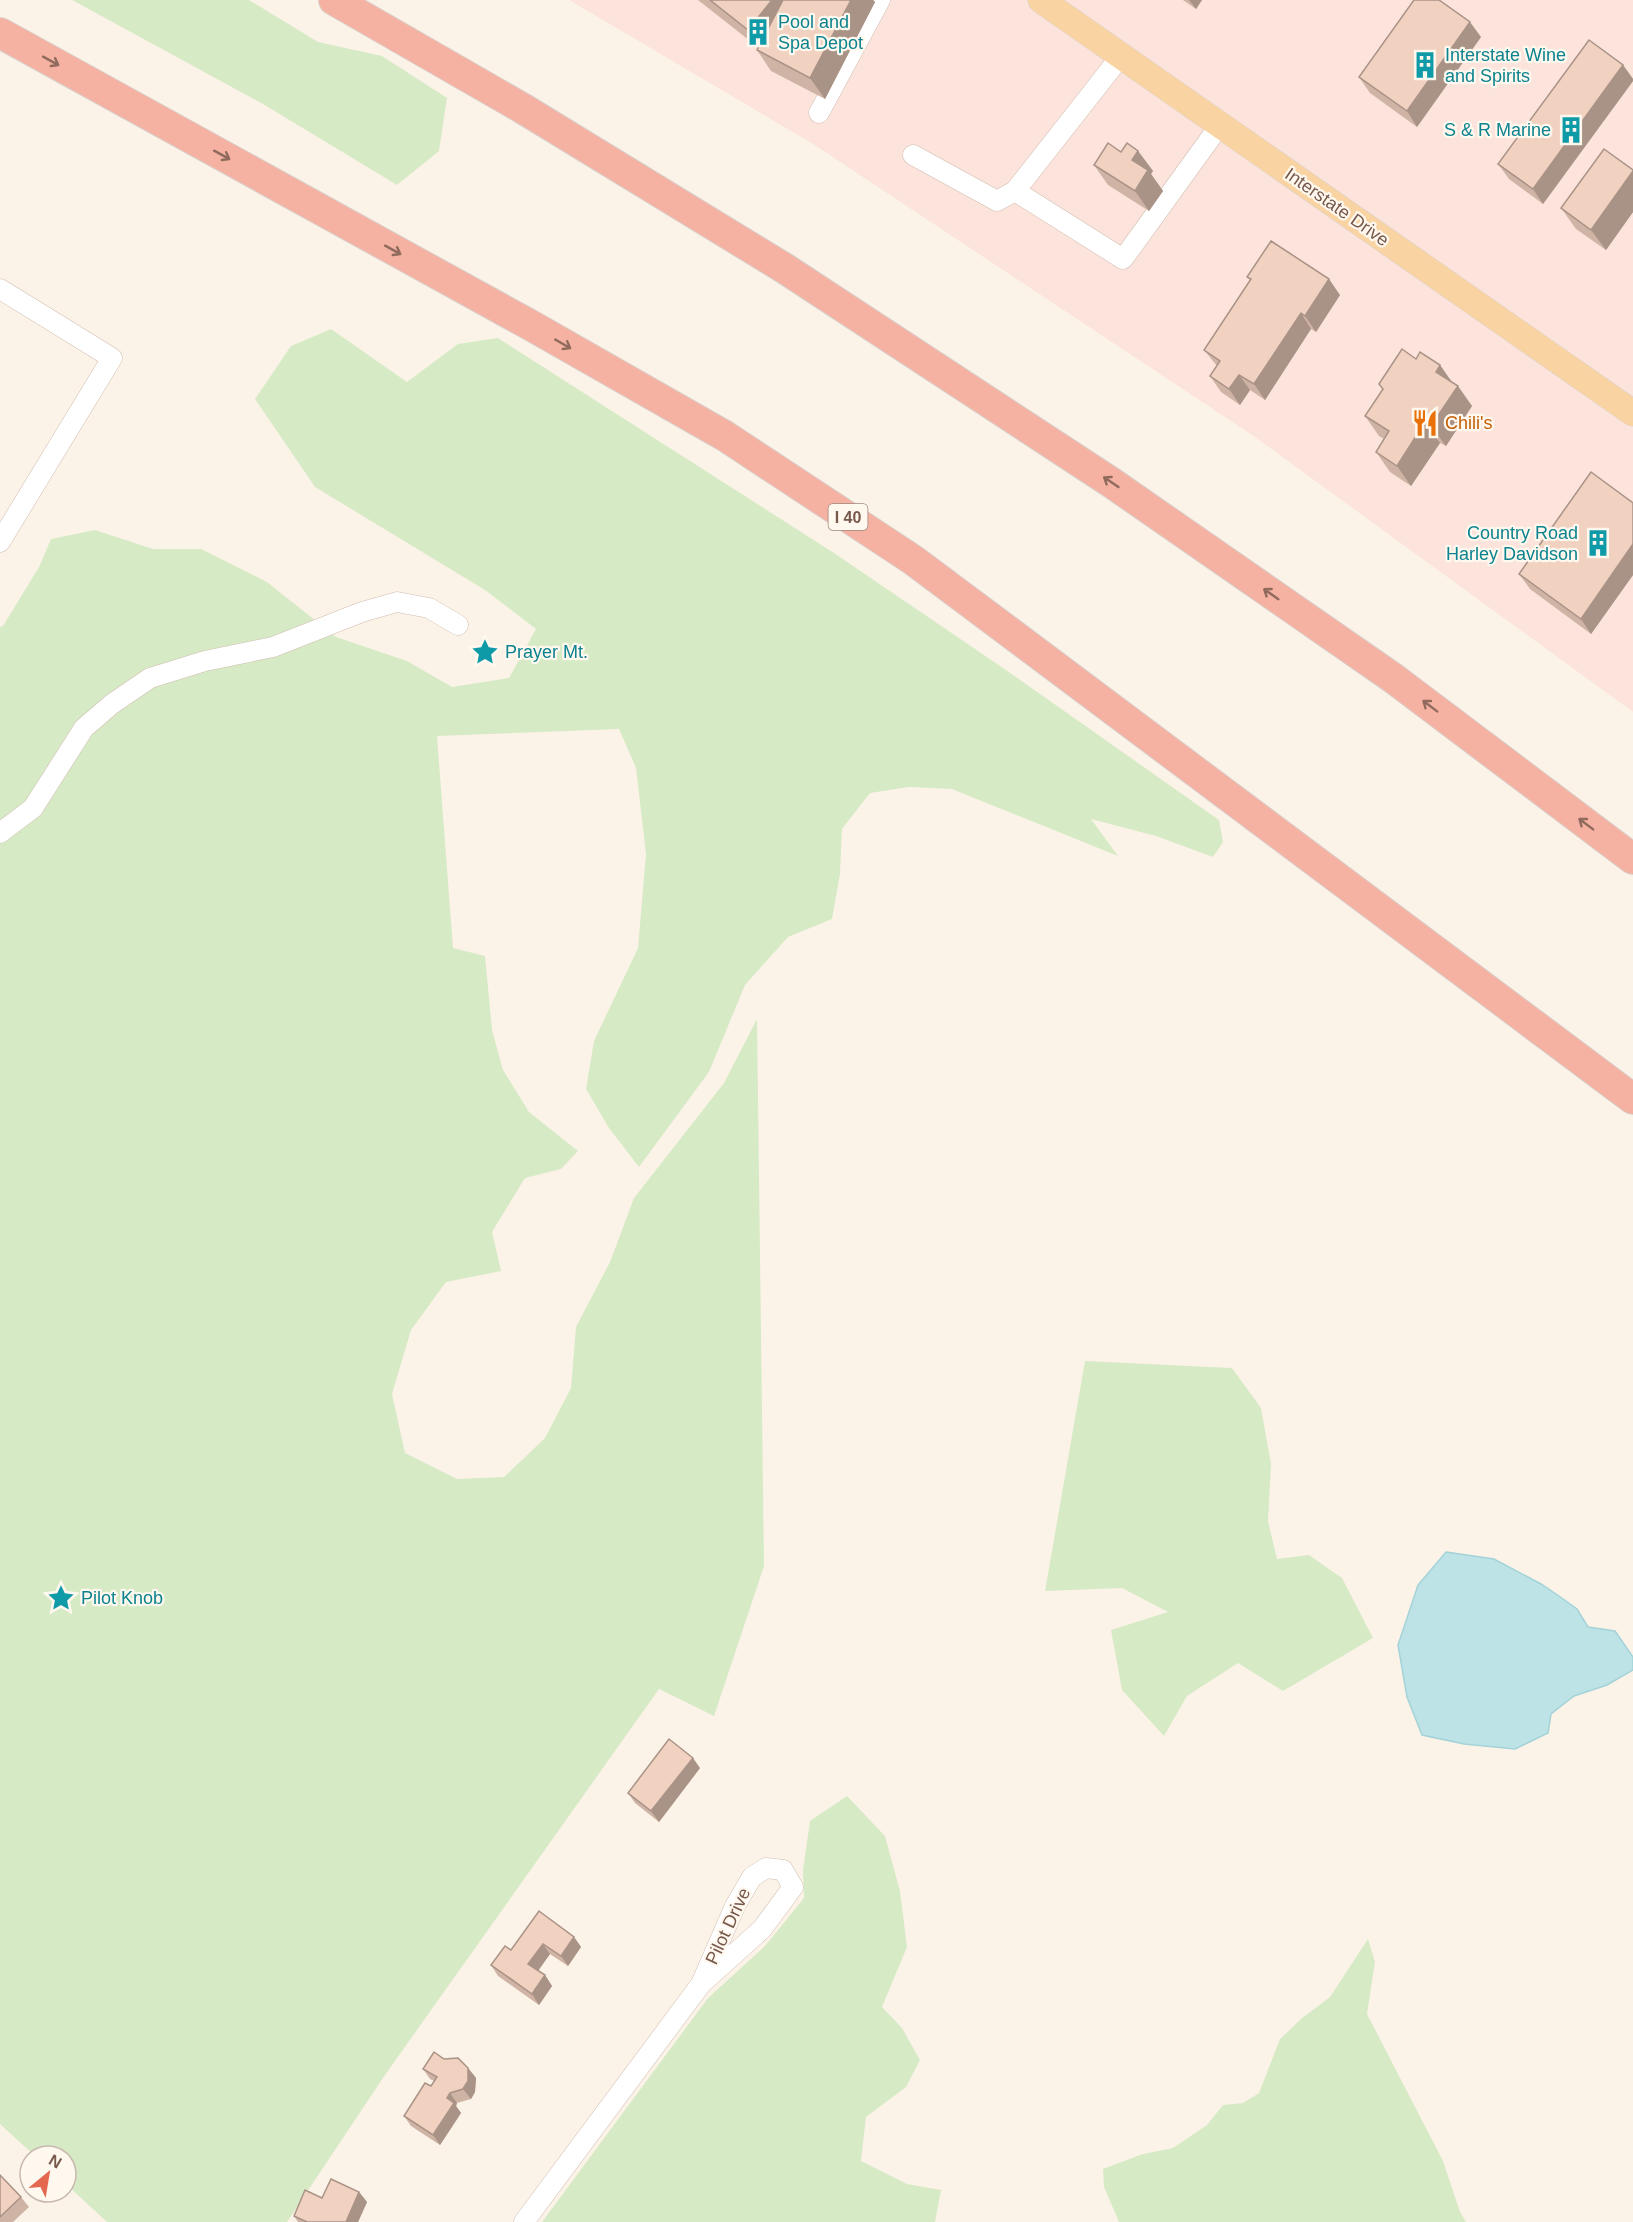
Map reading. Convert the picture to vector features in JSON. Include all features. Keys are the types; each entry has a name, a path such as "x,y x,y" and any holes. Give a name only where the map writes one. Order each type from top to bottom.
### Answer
{"highway":[{"path":"334,0 522,108 784,268 1112,483 1393,678 1633,859"},
{"name":"I 40","path":"0,33 532,326 725,436 914,560 1633,1099"}],"main road":[{"name":"Interstate Drive","path":"1041,0 1633,411"}],"street":[{"path":"819,113 880,0"},
{"path":"914,155 997,201 1015,191 1121,56"},
{"path":"1015,191 1123,259 1220,125"},
{"path":"0,289 112,358 0,542"},
{"path":"0,834 33,808 84,728 112,704 150,678 205,661 273,647 362,612 397,602 429,608 458,625"},
{"name":"Pilot Drive","path":"524,2222 701,1984 762,1929 794,1887 783,1870 766,1868 752,1877 735,1906 701,1984"}],"shaded area":[{"path":"569,0 1633,0 1633,712 1252,435 813,144"}],"green space":[{"path":"72,0 249,0 318,42 382,56 447,98 439,151 397,185 263,104"},
{"path":"331,329 407,382 458,344 498,338 834,553 1006,670 1219,820 1223,842 1213,857 1156,836 1091,819 1118,856 952,789 909,787 870,793 842,829 840,874 832,919 788,937 745,985 709,1072 639,1167 609,1128 586,1089 594,1041 638,948 646,854 636,768 619,729 437,736 453,948 485,956 492,1030 503,1070 529,1112 578,1151 561,1169 525,1178 492,1232 501,1271 446,1282 411,1330 392,1394 405,1453 457,1479 504,1477 545,1438 571,1388 576,1327 610,1262 634,1198 724,1083 757,1019 764,1566 714,1716 659,1689 385,2075 287,2222 107,2222 78,2195 78,2144 22,2144 0,2124 0,627 3,626 39,567 51,539 95,530 153,549 201,549 267,582 336,637 407,661 452,687 509,678 536,629 485,590 315,487 255,399 291,346"},
{"path":"1085,1361 1232,1368 1261,1408 1271,1464 1268,1521 1277,1559 1309,1555 1342,1578 1373,1638 1283,1691 1238,1663 1187,1696 1164,1736 1122,1690 1111,1630 1168,1612 1122,1588 1045,1591"},
{"path":"847,1796 885,1836 900,1891 907,1947 882,2007 902,2028 920,2060 906,2087 866,2117 861,2161 907,2184 941,2190 935,2222 542,2222 708,1998 765,1946 804,1898 803,1870 810,1821"},
{"path":"1368,1939 1375,1962 1367,2014 1443,2161 1460,2212 1466,2222 1119,2222 1104,2187 1103,2169 1143,2154 1173,2148 1207,2125 1223,2105 1243,2103 1259,2093 1280,2039 1301,2019 1330,1997"}],"water":[{"path":"1446,1552 1494,1559 1541,1584 1577,1609 1588,1627 1615,1631 1633,1657 1633,1670 1607,1685 1574,1696 1551,1714 1548,1733 1515,1749 1464,1744 1422,1735 1407,1697 1398,1645 1418,1585"}],"building":[{"path":"710,0 772,0 748,30"},
{"path":"783,0 851,0 810,78 757,50"},
{"name":"Interstate Wine and Spirits","path":"1414,0 1439,0 1470,22 1407,111 1359,77"},
{"path":"1589,40 1623,65 1533,189 1498,164"},
{"path":"1108,143 1121,152 1127,143 1138,151 1132,160 1148,170 1135,191 1094,165"},
{"path":"1604,149 1633,171 1591,230 1561,208"},
{"path":"1271,241 1329,279 1305,316 1301,313 1254,384 1239,375 1229,389 1210,376 1220,361 1204,350 1251,279 1247,277"},
{"path":"1402,349 1416,359 1420,352 1440,365 1436,372 1458,386 1431,426 1425,422 1397,466 1376,452 1389,431 1365,416 1383,389 1379,384"},
{"name":"Country Road Harley Davidson","path":"1591,472 1633,503 1633,544 1581,619 1519,574"},
{"path":"669,1739 693,1758 651,1811 628,1793"},
{"path":"539,1911 574,1937 561,1956 543,1944 528,1964 545,1975 532,1994 491,1965 505,1946 511,1950"},
{"path":"434,2052 444,2059 458,2058 468,2068 468,2081 463,2089 450,2093 447,2098 454,2103 433,2135 404,2116 425,2083 431,2086 437,2077 423,2069"},
{"path":"0,2175 18,2194 18,2200 0,2217"},
{"path":"331,2179 359,2192 346,2222 307,2222 294,2216 305,2190 322,2198"}],"place":[{"name":"Pool and Spa Depot","path":"758,32"},
{"name":"Interstate Wine and Spirits","path":"1425,65"},
{"name":"S & R Marine","path":"1571,130"},
{"name":"Chili's","path":"1425,423"},
{"name":"Country Road Harley Davidson","path":"1598,543"},
{"name":"Prayer Mt.","path":"485,652"},
{"name":"Pilot Knob","path":"61,1598"}]}
